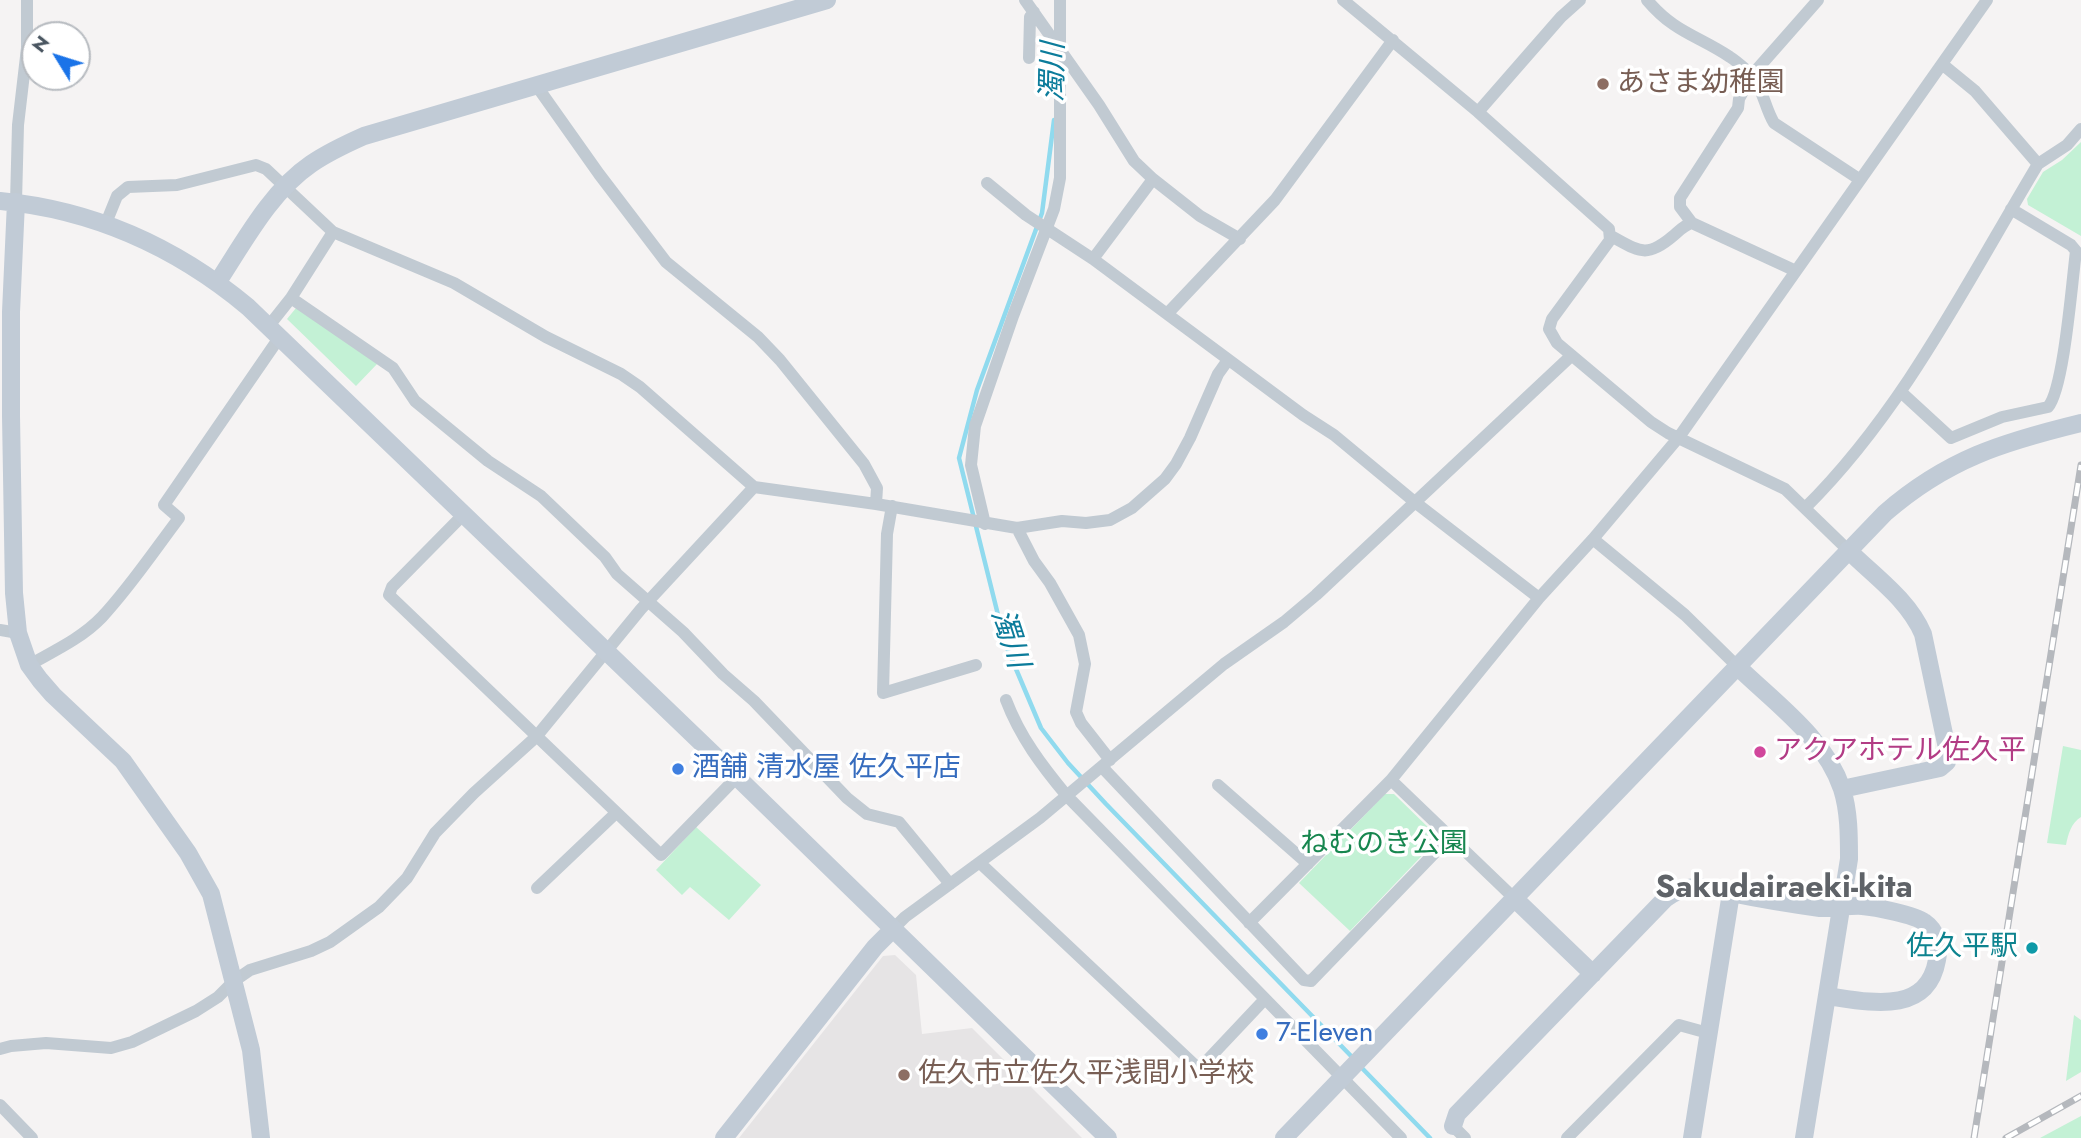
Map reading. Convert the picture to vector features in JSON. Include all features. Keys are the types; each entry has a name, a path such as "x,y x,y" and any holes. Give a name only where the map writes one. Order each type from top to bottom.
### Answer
{"street":[{"path":"27,0 27,48 8,201 14,593 9,631 29,664 53,695 123,761 188,853 211,894 251,1051 261,1138"},
{"path":"217,283 254,226 285,187 310,165 363,136 803,3 827,0"},
{"path":"1025,0 1134,161 1200,216 1240,239"},
{"path":"983,523 971,465 975,426 1060,178 1060,0"},
{"path":"1478,112 1561,17 1580,0"},
{"path":"1647,0 1668,22 1731,57 1752,75 1758,82 1774,123 1859,179"},
{"path":"1796,271 1692,223 1680,206 1680,198 1738,108 1739,99 1752,75 1818,0"},
{"path":"1249,923 1391,780 1539,598 1594,539 1679,437 1987,0"},
{"path":"1352,3 1609,229 1610,240 1549,324 1551,335 1571,356 1651,422 1785,489 1905,604 1918,623 1923,634 1948,753 1947,762 1940,768 1842,789"},
{"path":"1029,58 1030,18 1037,18"},
{"path":"1167,314 1275,200 1393,40"},
{"path":"1942,64 1975,91 2038,164"},
{"path":"536,85 666,262 758,337 780,360 864,464 877,488 876,504"},
{"path":"1805,508 1852,458 1902,393 2038,164 2067,145 2081,129"},
{"path":"106,223 117,197 128,187 177,185 257,165 266,169 333,232 454,283 546,337 621,374 640,387 754,487 892,506 1017,528 1062,521 1086,523 1110,520 1132,508 1165,479 1176,464 1218,374 1228,360"},
{"path":"1093,259 1153,179"},
{"path":"987,183 1026,215 1093,259 1334,435 1416,503 1539,598"},
{"path":"8,201 55,209 106,223 172,253 217,283 274,332 1108,1138"},
{"path":"1902,393 1951,438 2002,417 2048,407 2053,402 2059,377 2076,251 2071,245 2011,209"},
{"path":"1611,236 1640,251 1648,250 1660,248 1686,225 1692,223"},
{"path":"29,664 69,642 101,618 179,518 164,505 274,332 291,298 333,232"},
{"path":"291,298 393,368 415,401 488,461 541,496 605,557 617,574 683,632 723,674 754,701 847,798 866,814 898,822 950,884"},
{"path":"724,1138 875,947 905,917 1070,794 1224,664 1316,596 1571,356"},
{"path":"1284,1138 1848,550 1915,487 1953,465 2009,441 2081,423"},
{"path":"0,1049 11,1045 46,1043 111,1048 132,1042 195,1012 250,970 311,951 330,942 379,907 407,878 425,845 435,833 474,793 536,737 648,602 754,487"},
{"path":"892,506 887,534 883,693 976,665"},
{"path":"463,514 392,587 389,595 536,737 661,855 737,777"},
{"path":"1017,528 1079,635 1085,664 1076,712 1106,764 1304,980 1311,981 1450,837"},
{"path":"1594,539 1685,615 1808,734 1828,760 1842,789 1847,813 1849,859 1804,1138"},
{"path":"1006,699 1014,722 1025,739 1070,794 1265,999 1345,1074 1401,1138"},
{"path":"1391,780 1593,974"},
{"path":"1218,785 1308,864"},
{"path":"537,888 616,813"},
{"path":"980,863 1199,1069 1265,999"},
{"path":"1459,1132 1457,1114 1665,899 1677,890 1701,887 1822,908 1862,906 1917,919 1924,922 1934,933 1939,949 1935,971 1931,981 1917,995 1895,1002 1827,996"},
{"path":"1692,1138 1731,893"},
{"path":"1567,1138 1679,1025 1708,1033"},
{"path":"0,1105 32,1138"}],"shaded area":[{"name":"佐久市立佐久平浅間小学校","path":"895,955 916,975 922,1034 972,1028 1082,1138 739,1138 883,956"}],"green space":[{"path":"2081,142 2081,236 2028,205 2027,199 2043,172 2062,160"},
{"path":"296,308 378,363 356,386 287,319"},
{"path":"2063,746 2081,750 2081,817 2072,826 2066,845 2047,843"},
{"name":"ねむのき公園","path":"1385,794 1394,794 1434,833 1434,843 1350,931 1299,883"},
{"path":"696,827 761,885 729,920 690,887 682,895 656,870"},
{"path":"2074,1015 2081,1020 2081,1072 2066,1081"},
{"path":"2081,1116 2081,1138 2040,1138"}],"waterway":[{"name":"濁川","path":"1054,120 1042,213 977,390 959,458 1005,643 1041,728 1068,763 1353,1058"},
{"name":"濁川","path":"1359,1065 1430,1138"}],"railway":[{"path":"1974,1138 2081,465"},
{"path":"2006,1138 2081,1096"}],"place":[{"name":"あさま幼稚園","path":"1603,84"},
{"name":"アクアホテル佐久平","path":"1760,752"},
{"name":"酒舗 清水屋 佐久平店","path":"678,769"},
{"name":"佐久平駅","path":"2032,948"},
{"name":"7-Eleven","path":"1262,1034"},
{"name":"佐久市立佐久平浅間小学校","path":"904,1075"}],"district":[{"name":"Sakudairaeki-kita","path":"1784,889"}]}
